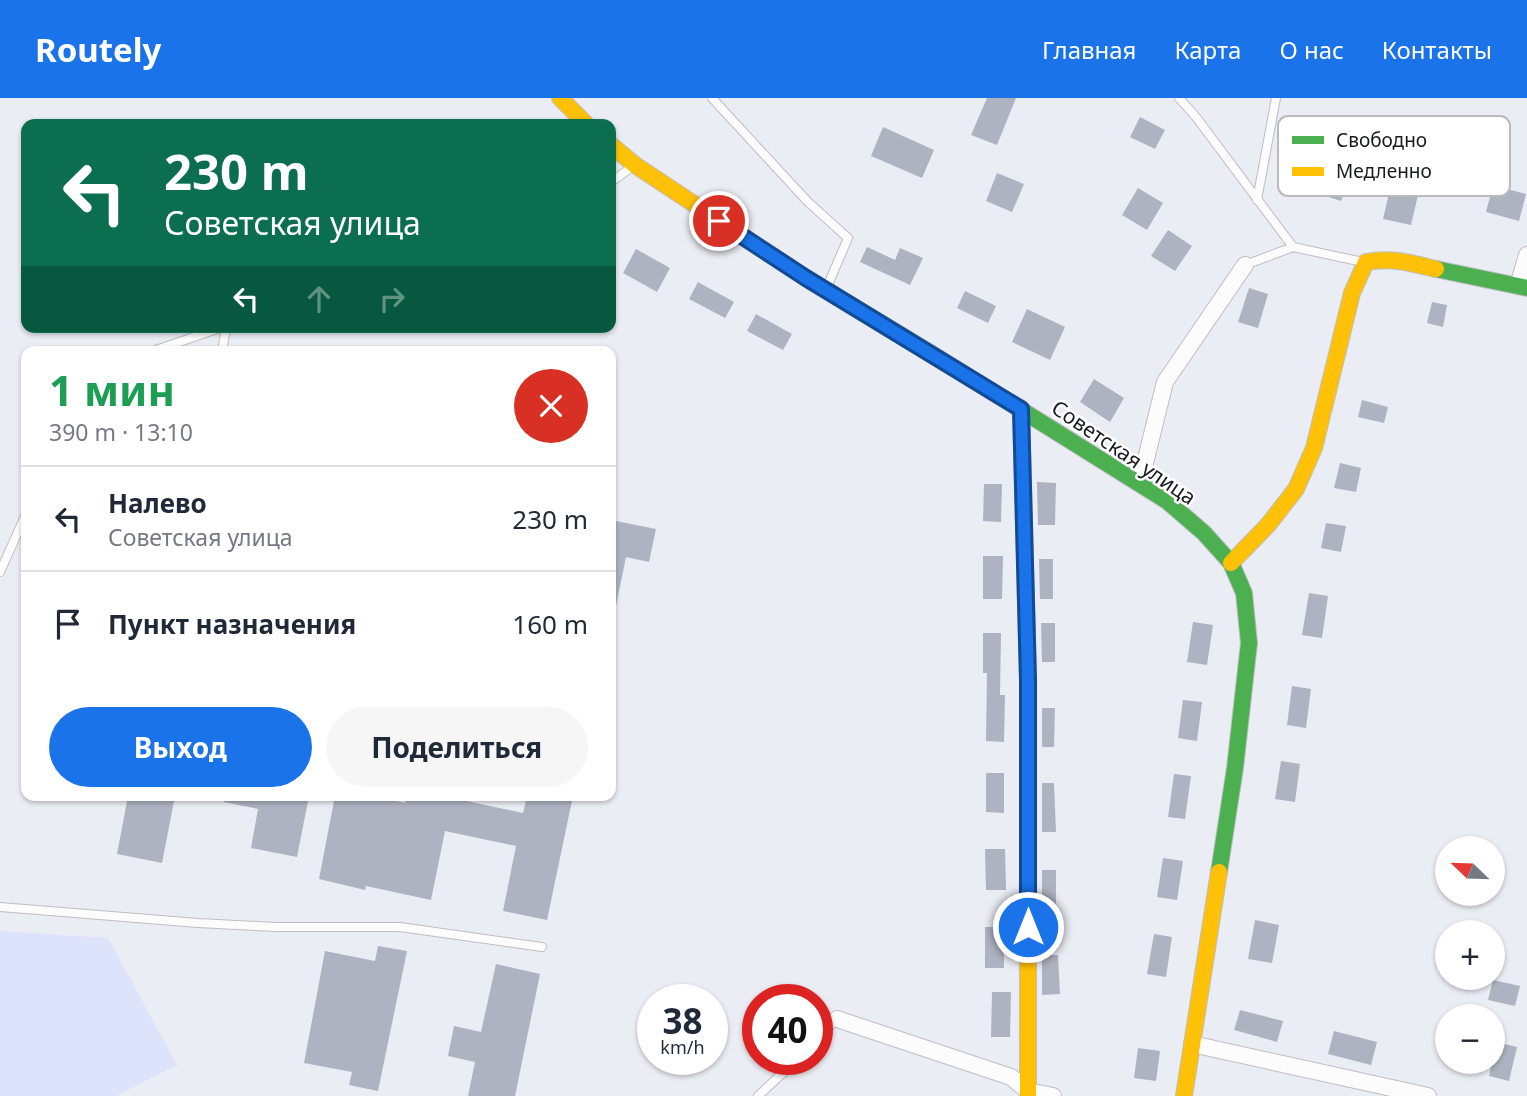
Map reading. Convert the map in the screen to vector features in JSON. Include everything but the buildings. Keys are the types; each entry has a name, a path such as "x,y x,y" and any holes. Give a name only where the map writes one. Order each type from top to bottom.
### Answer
{"street":[{"path":"560,98 581,119"},
{"name":"Советская улица","path":"616,149 635,165 826,290 1167,501 1205,533 1231,564 1244,593 1249,643 1235,768 1184,1096"},
{"path":"1231,564 1268,525 1296,489 1314,448 1352,293 1366,262 1396,260 1523,287 1527,255"},
{"path":"1140,483 1165,382 1245,265"},
{"path":"1021,409 1028,680 1028,1093"},
{"path":"837,1019 1011,1077 1028,1093 1054,1096"},
{"path":"1192,1044 1428,1096"}],"lane":[{"path":"712,98 808,202 848,239 826,290"},
{"path":"1180,98 1293,247"},
{"path":"1257,200 1276,98"},
{"path":"616,178 635,165"},
{"path":"1245,265 1293,247 1366,262"},
{"path":"168,346 206,333"},
{"path":"0,572 21,525"},
{"path":"0,907 198,923 400,928 542,947"},
{"path":"833,1023 837,1019"},
{"path":"758,1096 781,1075"}],"shaded area":[{"path":"0,931 108,938 177,1065 116,1096 0,1096"}],"traffic: fast":[{"path":"1436,269 1527,288"},
{"path":"930,353 1167,501 1204,533 1231,563 1244,593 1249,643 1235,768 1219,872"},
{"path":"1021,409 1028,680 1028,895"}],"traffic: slow":[{"path":"560,98 581,119"},
{"path":"616,149 635,165 806,278 930,353"},
{"path":"1231,563 1268,525 1296,489 1314,448 1352,293 1366,262 1393,260 1436,269"},
{"path":"1184,1096 1219,872"},
{"path":"1028,895 1028,1096"}],"route":[{"path":"719,221 806,278 1021,409 1028,680 1028,927"}]}
